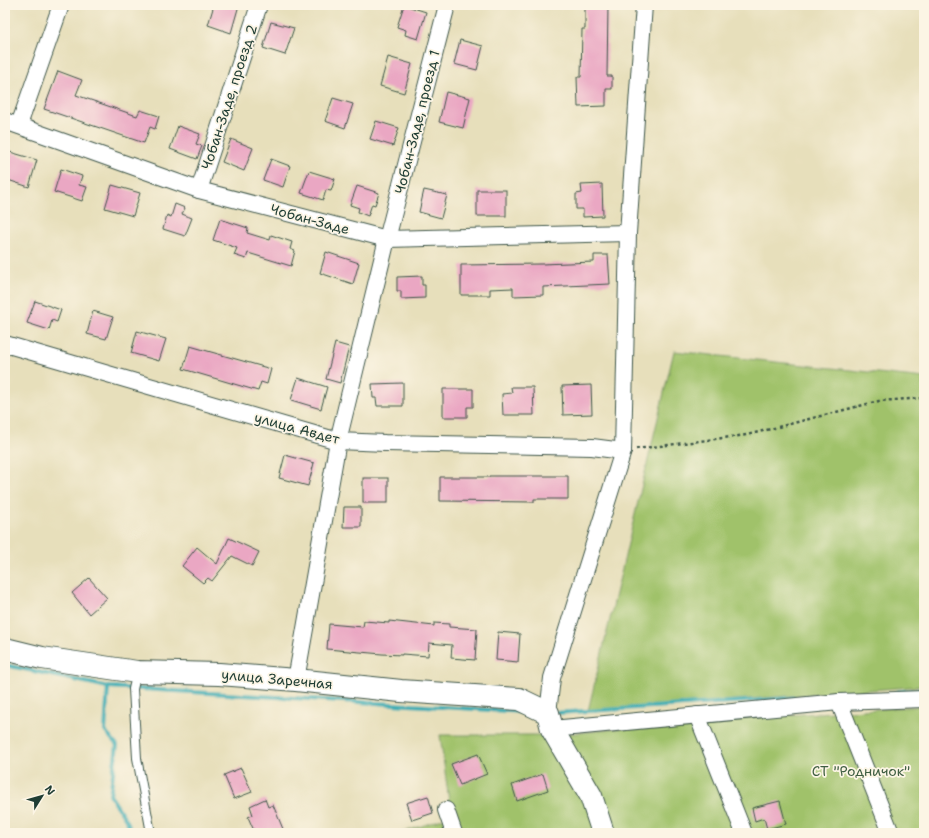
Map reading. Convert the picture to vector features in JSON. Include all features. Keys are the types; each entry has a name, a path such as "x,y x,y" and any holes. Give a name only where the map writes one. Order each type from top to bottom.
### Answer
{"street":[{"path":"12,123 61,5"},
{"name":"Чобан-Заде, проезд 2","path":"199,190 259,5"},
{"name":"Чобан-Заде, проезд 1","path":"296,680 338,441 387,239 447,5"},
{"path":"603,833 591,796 550,721 552,678 623,451 628,233 644,5"},
{"name":"Чобан-Заде","path":"12,123 199,190 387,239 628,233"},
{"name":"улица Авдет","path":"5,344 338,441 393,444 592,447 623,451"},
{"name":"улица Заречная","path":"5,648 42,658 137,672 219,674 401,691 519,699 550,721"},
{"path":"550,721 697,715 839,702 924,699"},
{"path":"839,702 891,833"},
{"path":"697,715 744,833"},
{"path":"446,810 454,833"}],"lane":[{"path":"137,672 133,689 137,758 151,833"}],"path":[{"path":"623,451 747,436 878,401 924,398"}],"green space":[{"path":"674,351 924,378 924,686 588,711"},
{"name":"СТ \"Родничок\"","path":"924,706 924,833 401,833 451,816 440,735 555,735 700,721"}],"building":[{"path":"214,5 239,5 231,33 208,25"},
{"path":"404,5 426,12 418,39 405,35 406,30 397,27"},
{"path":"585,5 608,5 607,76 612,76 612,89 606,89 606,106 578,107 577,77 581,77 582,29 585,29"},
{"path":"271,22 294,28 285,55 263,48"},
{"path":"460,40 483,46 477,70 454,64"},
{"path":"388,57 412,64 404,93 380,86"},
{"path":"58,71 82,80 76,95 137,116 140,110 159,116 155,129 150,127 144,143 44,109"},
{"path":"446,92 470,98 463,128 439,122"},
{"path":"333,98 353,104 345,128 325,121"},
{"path":"376,121 399,128 393,146 370,139"},
{"path":"178,126 200,134 196,144 202,146 197,159 170,149"},
{"path":"231,139 253,148 244,171 222,162"},
{"path":"10,152 37,160 29,187 5,179 5,168"},
{"path":"271,159 290,166 283,187 263,180"},
{"path":"61,169 82,176 79,185 87,187 82,201 54,192"},
{"path":"309,171 335,179 331,191 326,190 323,200 301,193"},
{"path":"602,184 603,216 583,217 583,209 576,209 576,194 582,193 581,185"},
{"path":"112,185 140,193 133,216 105,208"},
{"path":"357,186 379,193 375,205 372,204 368,216 358,212 359,208 350,205"},
{"path":"424,190 447,195 441,218 419,212"},
{"path":"477,190 506,190 506,216 477,216"},
{"path":"175,204 185,208 182,214 192,218 185,236 163,229 167,215 171,217"},
{"path":"220,219 248,228 247,233 270,240 271,235 292,242 290,249 295,251 291,266 248,253 246,259 234,255 237,248 213,240"},
{"path":"326,252 359,263 353,284 320,273"},
{"path":"594,255 608,255 610,284 543,287 543,295 513,296 513,288 490,289 490,295 461,295 461,265 594,262"},
{"path":"422,276 422,285 425,285 425,298 401,299 401,291 397,291 397,277"},
{"path":"35,301 61,310 57,322 52,320 49,330 27,323"},
{"path":"93,311 113,317 106,339 87,334"},
{"path":"137,331 166,339 159,361 131,353"},
{"path":"335,343 349,347 340,383 326,379"},
{"path":"190,346 271,369 267,384 261,382 258,391 183,369"},
{"path":"298,378 327,387 321,409 291,400"},
{"path":"403,383 403,406 377,406 376,398 373,398 372,384"},
{"path":"591,385 592,414 563,415 562,386"},
{"path":"511,387 533,387 534,415 503,415 502,394 512,393"},
{"path":"443,389 473,389 473,407 467,407 467,417 443,417"},
{"path":"285,455 314,463 308,486 279,478"},
{"path":"568,476 568,499 534,499 534,502 440,501 440,477"},
{"path":"363,478 388,478 388,503 363,503"},
{"path":"344,507 361,507 361,527 343,527"},
{"path":"229,538 259,552 252,566 232,556 212,581 208,578 203,583 182,566 197,547 217,564"},
{"path":"89,578 107,598 89,614 72,593"},
{"path":"364,621 389,623 389,621 434,626 434,623 449,624 449,627 477,629 475,660 451,658 452,645 429,643 428,656 327,649 329,624 363,627"},
{"path":"498,632 520,634 518,662 496,660"},
{"path":"478,754 487,774 460,785 451,764"},
{"path":"241,768 252,792 234,799 224,775"},
{"path":"543,774 548,790 517,801 512,785"},
{"path":"428,796 433,813 412,820 406,803"},
{"path":"265,799 268,807 273,805 283,829 273,833 255,833 248,817 253,815 250,806"},
{"path":"780,801 786,824 767,829 764,818 755,821 752,808"}],"waterway":[{"path":"5,665 108,687 526,712"},
{"path":"108,687 105,731 117,745 110,795 128,823 130,833"},
{"path":"898,692 924,690"},
{"path":"555,713 794,698"}]}
